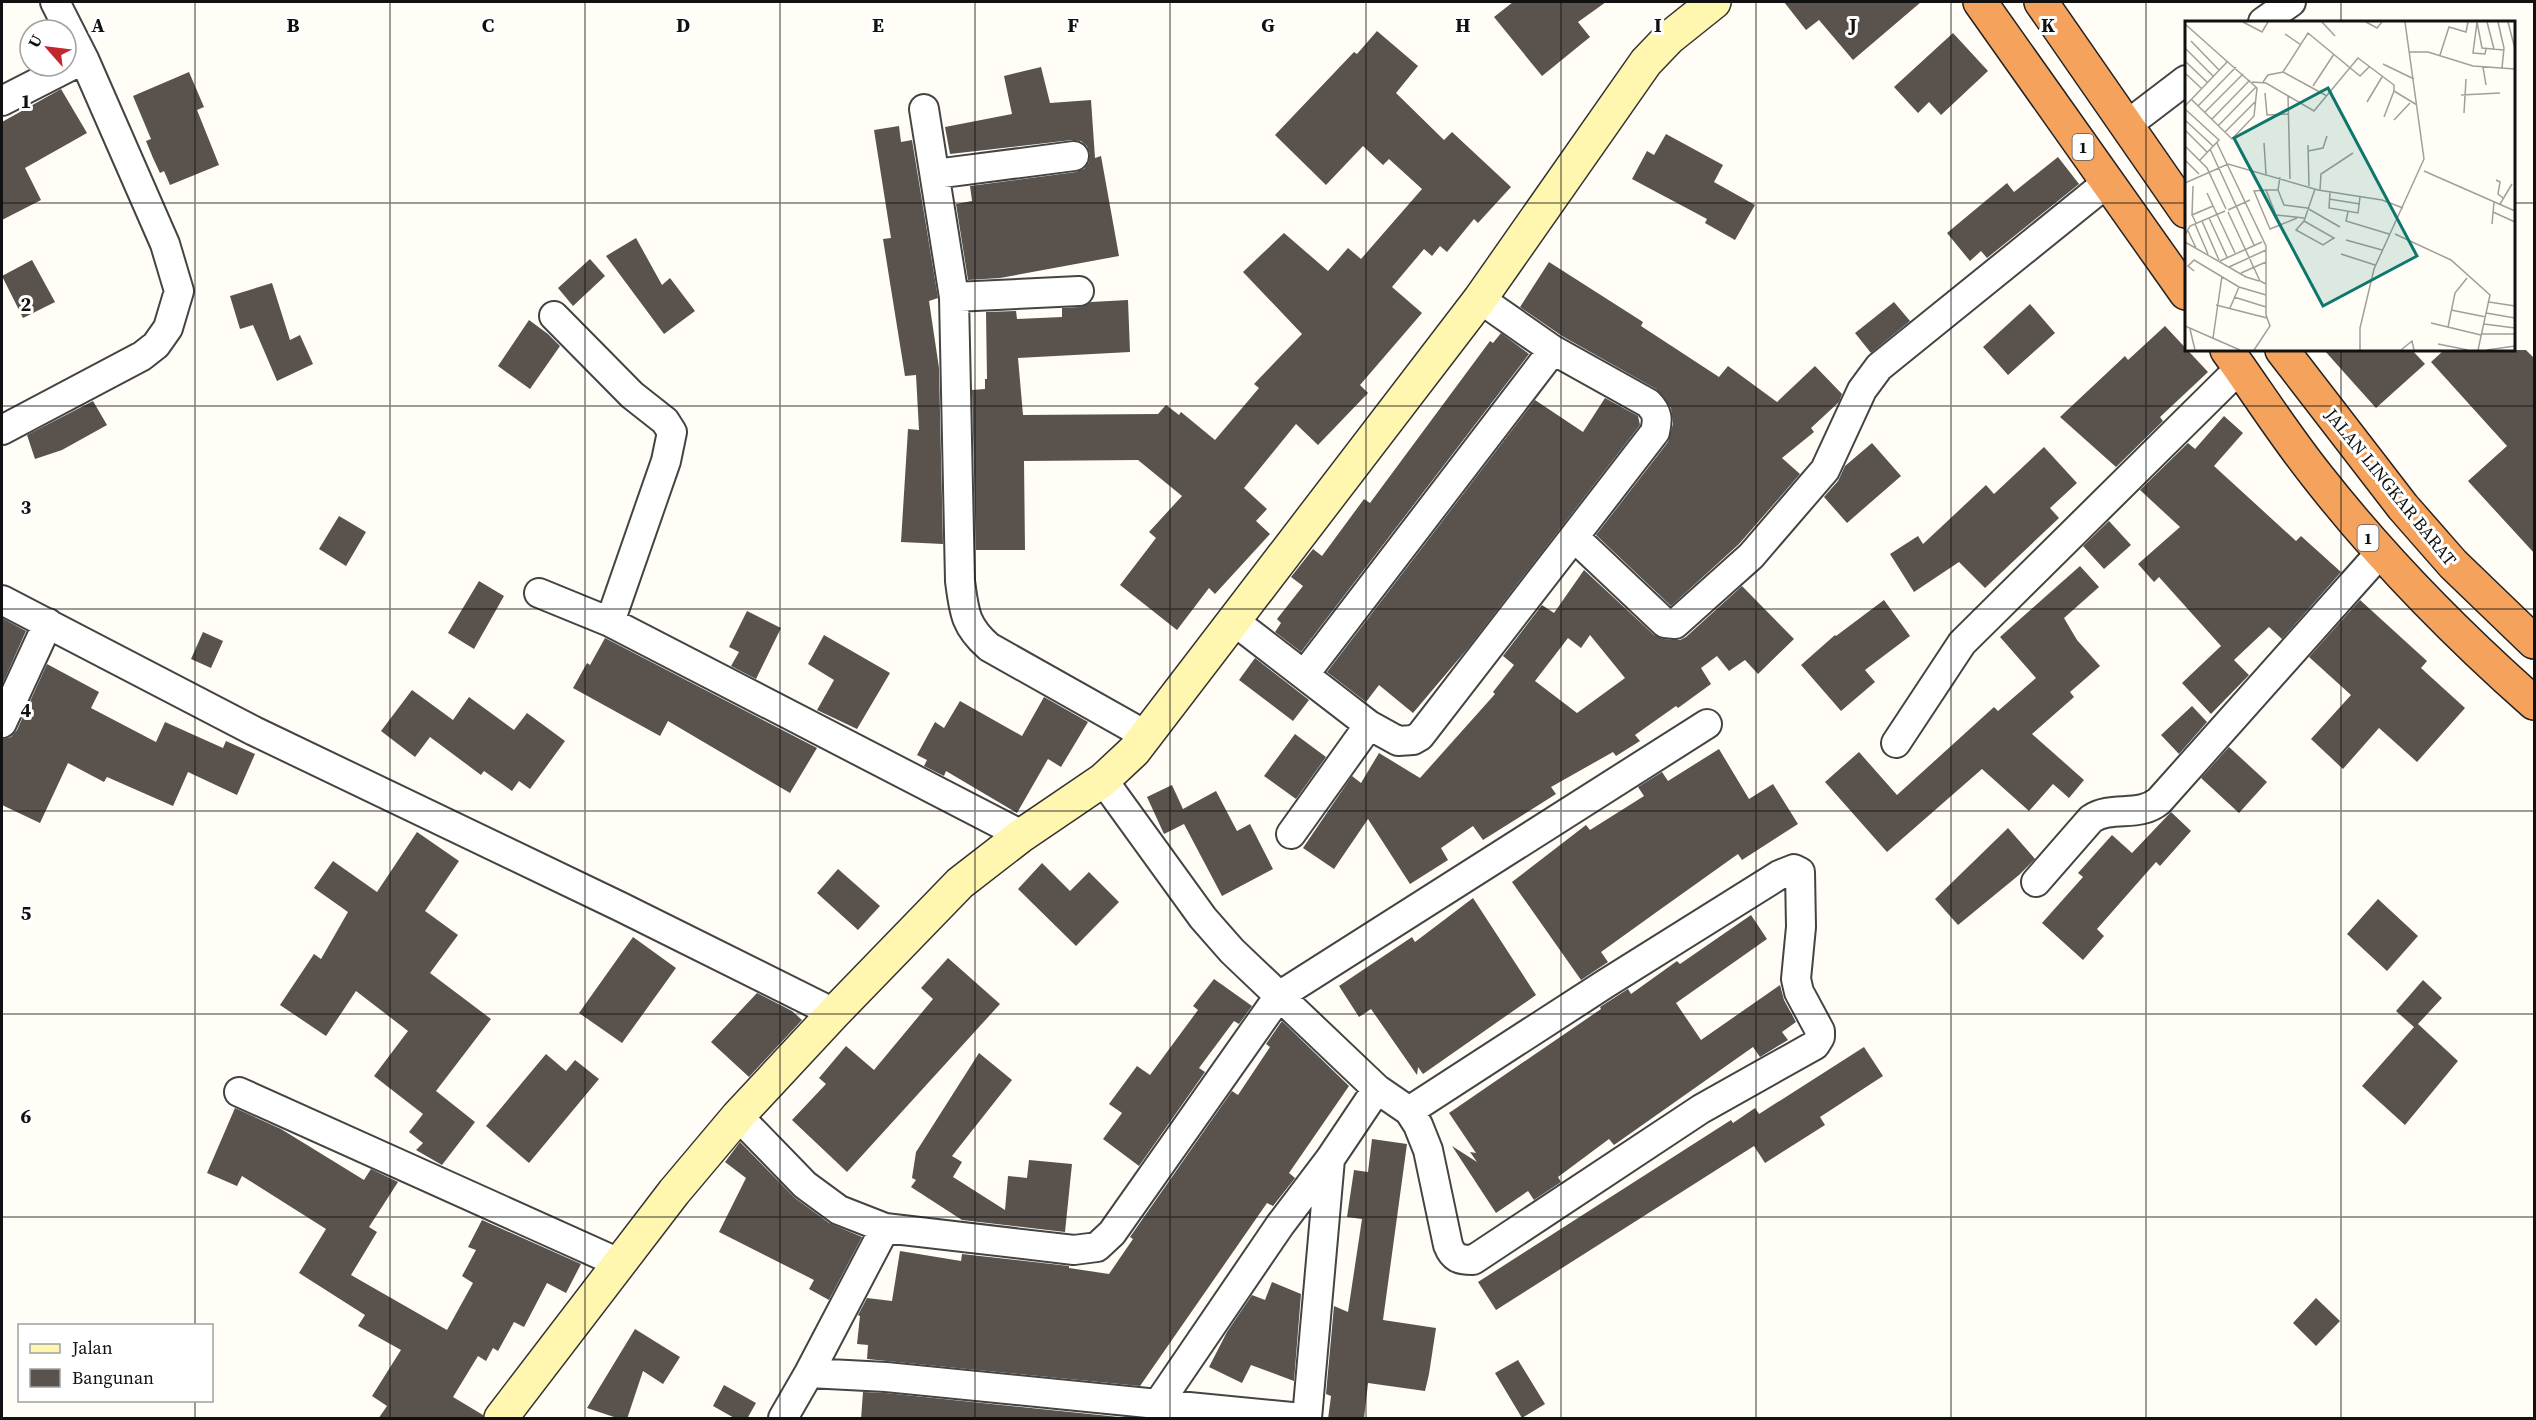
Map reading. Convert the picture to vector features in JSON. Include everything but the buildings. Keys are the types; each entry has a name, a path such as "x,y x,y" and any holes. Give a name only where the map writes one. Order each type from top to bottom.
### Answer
{"highway":[{"name":"1","path":"1980,2 2185,289"},
{"path":"2040,2 2185,209"},
{"name":"JALAN LINGKAR BARAT","path":"2283,351 2410,515 2453,564 2535,642"},
{"name":"1","path":"2234,359 2316,476 2381,552 2455,631 2535,703"}],"street":[{"path":"2,430 142,356 156,345 168,328 176,308 179,291 165,244 84,59 55,2"},
{"path":"501,1419 674,1192 738,1116 834,1013 953,890 1022,835 1104,780 1147,736 1480,299 1646,62 1669,38 1714,2"},
{"path":"2264,21 2291,2"},
{"path":"2,101 84,59"},
{"path":"2127,125 2185,82"},
{"path":"924,108 954,297 960,581 967,621 971,630 989,647 1147,736"},
{"path":"935,174 1074,156"},
{"path":"1574,537 1665,623 1675,624 1750,556 1825,470 1862,390 1879,367 2108,182"},
{"path":"954,297 1079,291"},
{"path":"1234,621 1370,726 1398,741 1413,740 1420,736 1655,432 1658,421 1656,411 1648,403 1552,350 1480,299"},
{"path":"554,316 632,395 665,420 672,432 666,461 610,622"},
{"path":"1304,675 1552,350"},
{"path":"1896,743 1962,643 2234,359"},
{"path":"2036,882 2091,819 2100,814 2145,810 2159,801 2381,552"},
{"path":"539,593 610,622 1022,835"},
{"path":"2,600 254,731 621,907 834,1013"},
{"path":"2,723 48,623"},
{"path":"738,1116 820,1198 839,1210 885,1228 1074,1251 1102,1244 1278,996 1707,724"},
{"path":"1291,834 1370,726"},
{"path":"1104,780 1203,918 1232,951 1377,1089 1409,1111 1418,1125 1428,1150 1451,1253 1462,1260 1473,1260 1701,1108 1815,1045 1820,1037 1820,1031 1799,992 1796,979 1801,927 1800,872 1794,869 1779,875 1409,1111"},
{"path":"1158,1404 1280,1225 1330,1159 1377,1089"},
{"path":"239,1092 619,1263"},
{"path":"1307,1419 1330,1159"},
{"path":"783,1419 885,1228"},
{"path":"809,1373 886,1377 1302,1419"}]}
